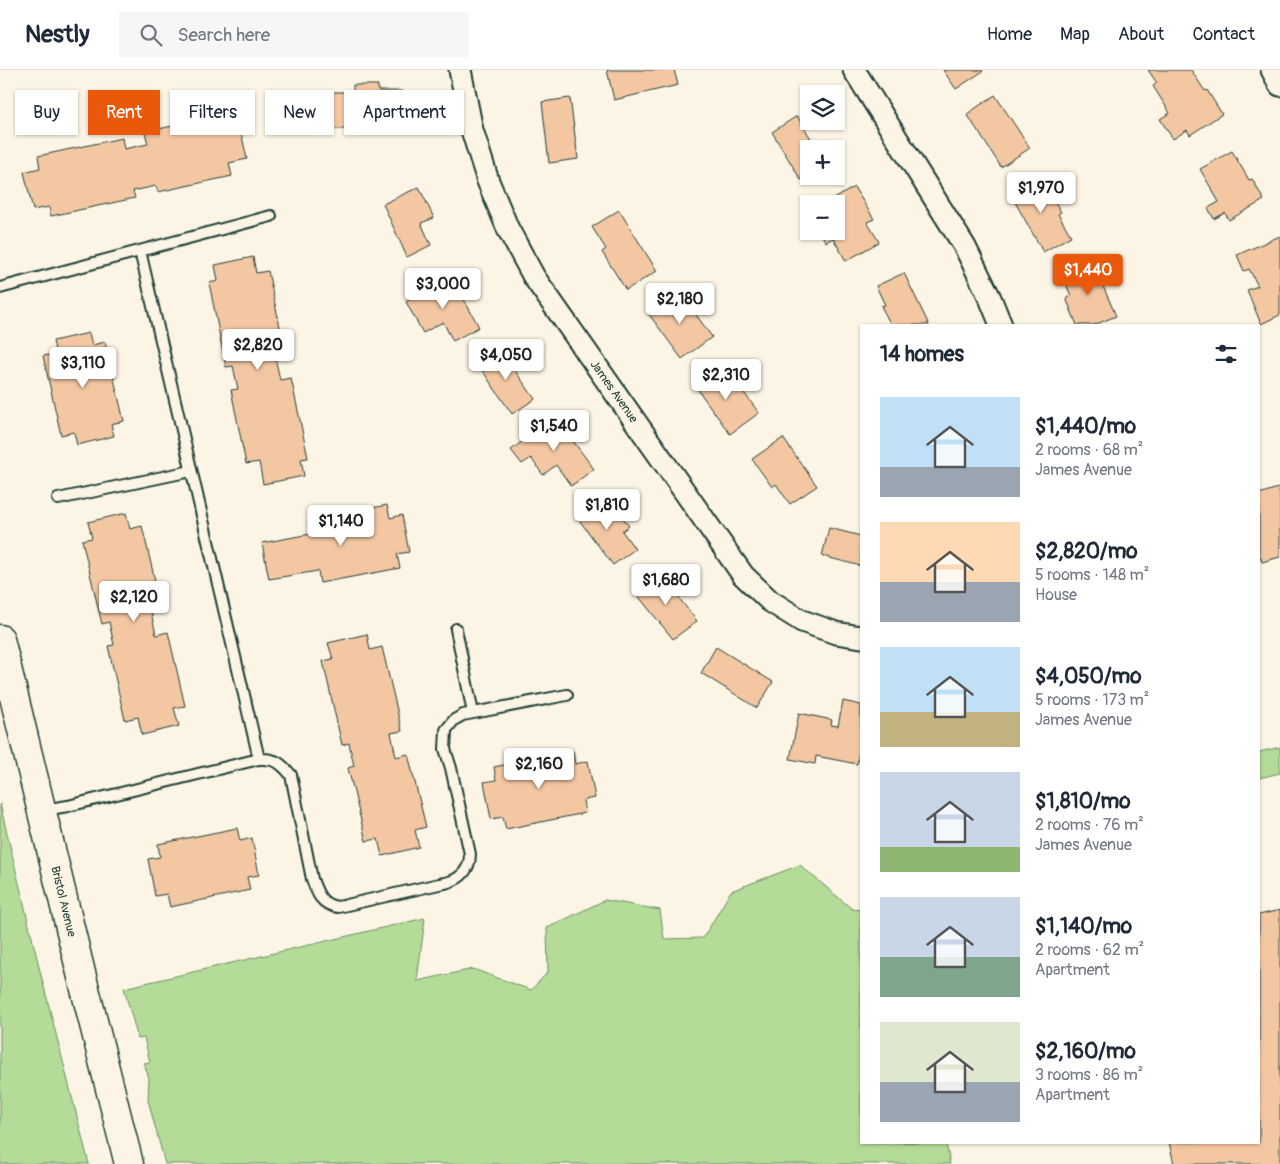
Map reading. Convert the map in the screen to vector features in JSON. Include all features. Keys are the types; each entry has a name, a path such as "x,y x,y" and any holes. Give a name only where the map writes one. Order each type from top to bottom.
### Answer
{"street":[{"name":"James Avenue","path":"460,70 472,130 488,181 508,229 534,277 743,574 770,601 802,621 836,634 860,637"},
{"path":"854,70 965,247 1001,324"},
{"path":"1272,70 1280,85"},
{"name":"Bristol Avenue","path":"0,639 129,1164"}],"lane":[{"path":"0,288 270,216"},
{"path":"140,251 259,759"},
{"path":"58,498 191,471"},
{"path":"456,629 473,713"},
{"path":"42,810 68,806 259,759 270,758 284,766 292,775 312,879 320,898 325,904 338,907 448,883 461,876 466,871 470,862 469,845 445,748 446,730 449,724 463,715 567,695"}],"green space":[{"path":"1280,747 1280,773 1260,778 1260,752"},
{"path":"0,804 41,975 89,1164 0,1164"},
{"path":"800,865 852,909 860,910 860,1144 946,1144 950,1164 165,1164 148,1100 149,1078 144,1063 150,1062 144,1038 138,1039 124,988 425,918 417,981 473,969 531,990 548,972 547,928 605,900 660,910 664,939 703,938 731,891"}],"building":[{"path":"607,70 674,70 678,85 614,100"},
{"path":"943,70 982,70 983,71 956,89"},
{"path":"1148,70 1191,70 1205,91 1207,90 1222,114 1190,135 1187,130 1173,139 1160,119 1170,113 1153,86 1157,83"},
{"path":"353,85 378,85 378,90 353,90"},
{"path":"334,92 344,92 344,129 334,129"},
{"path":"995,95 1030,148 1001,167 967,114"},
{"path":"570,98 578,159 549,163 542,102"},
{"path":"797,116 800,121 800,130 806,130 812,140 800,140 800,178 772,132"},
{"path":"170,127 170,135 242,135 247,159 229,163 232,176 158,192 156,186 133,191 135,198 51,216 49,207 33,210 24,172 40,168 38,156 122,138 124,149 148,144 146,135 160,135 160,129"},
{"path":"1232,151 1249,180 1252,179 1264,200 1229,220 1225,213 1214,219 1208,208 1219,202 1200,169"},
{"path":"1040,176 1061,212 1058,214 1071,236 1043,252 1010,193"},
{"path":"419,187 434,218 421,223 431,245 407,257 383,204"},
{"path":"854,187 874,219 867,222 879,242 846,261 834,240 845,240 845,195 841,195"},
{"path":"619,210 657,271 626,290 602,252 606,249 592,227"},
{"path":"1280,236 1280,315 1261,324 1247,290 1258,286 1249,269 1244,271 1237,255"},
{"path":"253,257 256,273 268,271 286,355 275,357 280,380 291,378 308,458 301,459 304,476 263,484 259,462 246,464 231,390 238,389 233,366 226,367 209,283 218,281 215,265"},
{"path":"1092,261 1116,316 1096,324 1077,324 1066,298 1071,296 1062,274"},
{"path":"904,273 929,324 890,324 881,306 885,305 876,286"},
{"path":"448,277 459,296 461,294 479,327 453,341 443,322 423,333 406,302"},
{"path":"679,291 712,337 682,359 648,313"},
{"path":"89,333 92,345 105,342 124,421 111,424 114,436 77,445 74,432 61,435 43,356 56,354 53,341"},
{"path":"499,348 535,399 512,414 477,363"},
{"path":"715,368 729,387 736,382 759,413 730,434 693,383"},
{"path":"555,417 594,469 571,486 556,465 543,475 531,458 522,464 511,450"},
{"path":"783,438 817,486 790,504 776,484 772,487 752,459"},
{"path":"1278,488 1280,494 1280,557 1262,562 1260,555 1260,494"},
{"path":"599,500 609,514 616,509 629,526 622,531 635,549 613,565 576,516"},
{"path":"387,505 390,518 402,515 409,552 397,554 400,568 320,583 318,571 269,579 262,543 310,534 308,521"},
{"path":"126,513 130,529 142,526 162,610 151,612 156,635 168,632 185,706 174,708 179,726 142,735 138,717 125,720 108,646 114,645 109,622 102,624 82,540 92,538 88,522"},
{"path":"829,528 860,536 860,566 822,556"},
{"path":"659,573 697,621 673,639 635,592"},
{"path":"367,634 370,650 382,647 402,731 391,733 396,757 408,754 426,827 415,830 419,847 382,856 378,839 366,841 348,768 354,766 349,743 342,745 323,661 333,659 328,643"},
{"path":"716,647 773,682 757,708 701,673"},
{"path":"843,701 860,705 860,749 857,764 816,756 815,764 790,759 799,713 832,720 831,725 838,726"},
{"path":"573,751 575,764 588,761 595,798 583,800 585,813 506,829 503,817 491,819 484,782 496,780 494,767"},
{"path":"237,828 240,841 252,838 259,875 247,877 250,890 170,907 167,894 155,896 148,859 160,857 158,844"},
{"path":"1280,910 1280,1164 1174,1164 1169,1144 1260,1144 1260,915"}]}
